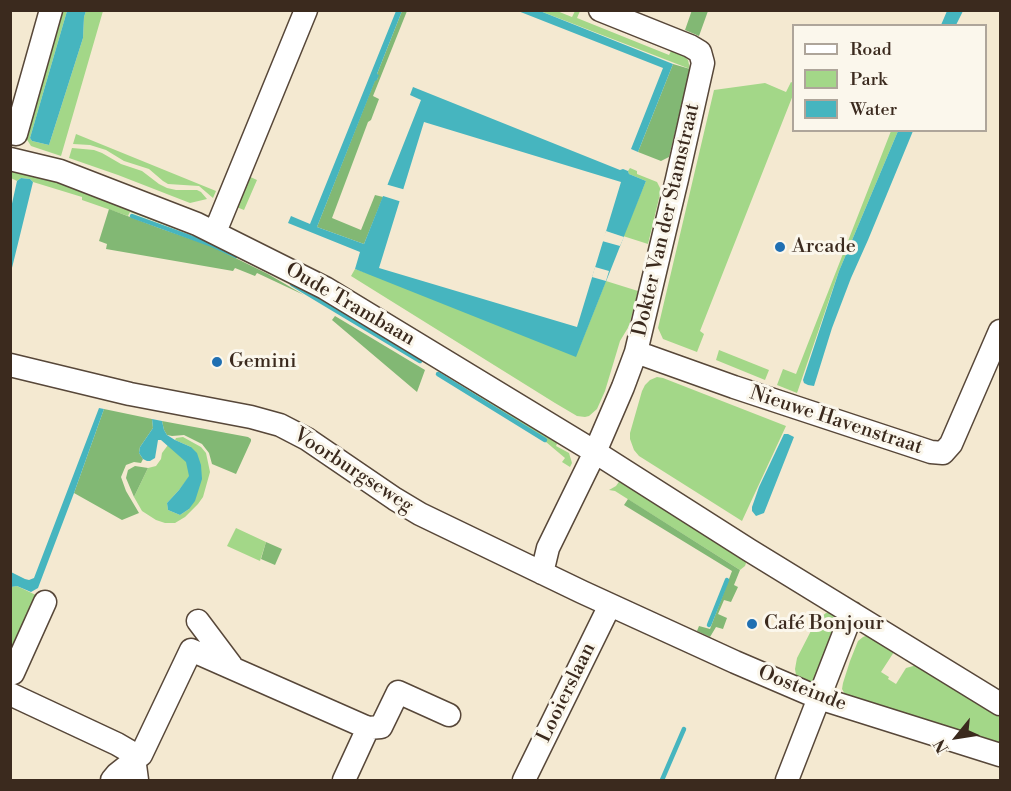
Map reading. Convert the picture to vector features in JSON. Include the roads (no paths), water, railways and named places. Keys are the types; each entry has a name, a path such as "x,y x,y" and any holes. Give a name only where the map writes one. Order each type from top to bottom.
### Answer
{"street":[{"path":"13,133 51,10"},
{"path":"215,232 306,10"},
{"name":"Dokter Van der Stamstraat","path":"542,573 548,548 601,455 636,352 703,63 700,52 690,46 600,10"},
{"name":"Oude Trambaan","path":"10,159 60,171 215,232 325,288 601,455 852,613"},
{"name":"Nieuwe Havenstraat","path":"636,352 931,452 943,453 951,444 1000,331"},
{"name":"Voorburgseweg","path":"10,365 130,394 251,417 280,425 307,439 420,514 610,605"},
{"path":"10,674 13,673 45,602"},
{"name":"Oosteinde","path":"610,605 819,698 1000,755"},
{"name":"Looierslaan","path":"524,780 610,605"},
{"path":"787,780 852,613 1000,704"},
{"path":"127,774 141,755 191,650 189,639 195,618 233,668"},
{"path":"191,650 368,728 381,727 398,692 449,715"},
{"path":"10,694 129,751 127,774"},
{"path":"344,780 368,728"}],"water":[{"path":"67,11 86,11 83,38 49,145 32,141 30,138"},
{"path":"396,11 402,11 377,74 379,75 317,227 364,244 421,100 410,95 413,87 620,170 628,171 629,174 646,181 576,357 355,269 360,252 288,223 291,216 310,224","holes":["424,122 621,182 577,327 379,268"]},
{"path":"518,11 540,11 673,64 638,152 631,149 663,68"},
{"path":"947,11 963,11 956,24 941,24"},
{"path":"898,132 913,132 851,278 814,386 808,385 803,380 839,271"},
{"path":"21,178 30,179 33,182 11,272 11,208 17,181"},
{"path":"99,408 104,409 38,588 31,592 17,586 11,587 11,572 25,579 34,578"},
{"path":"152,419 162,421 167,435 191,447 197,453 201,465 202,479 195,501 180,515 168,510 167,503 189,476 186,462 161,440 158,440 155,458 150,461 143,459 139,453 140,447 153,428"},
{"path":"784,434 794,437 764,513 756,516 752,507"}],"waterway":[{"path":"132,216 236,256"},
{"path":"292,284 420,361"},
{"path":"438,374 545,440"},
{"path":"709,625 727,580"},
{"path":"662,780 684,729"}],"place":[{"name":"Arcade","path":"780,247"},
{"name":"Gemini","path":"217,362"},
{"name":"Café Bonjour","path":"752,624"}]}
